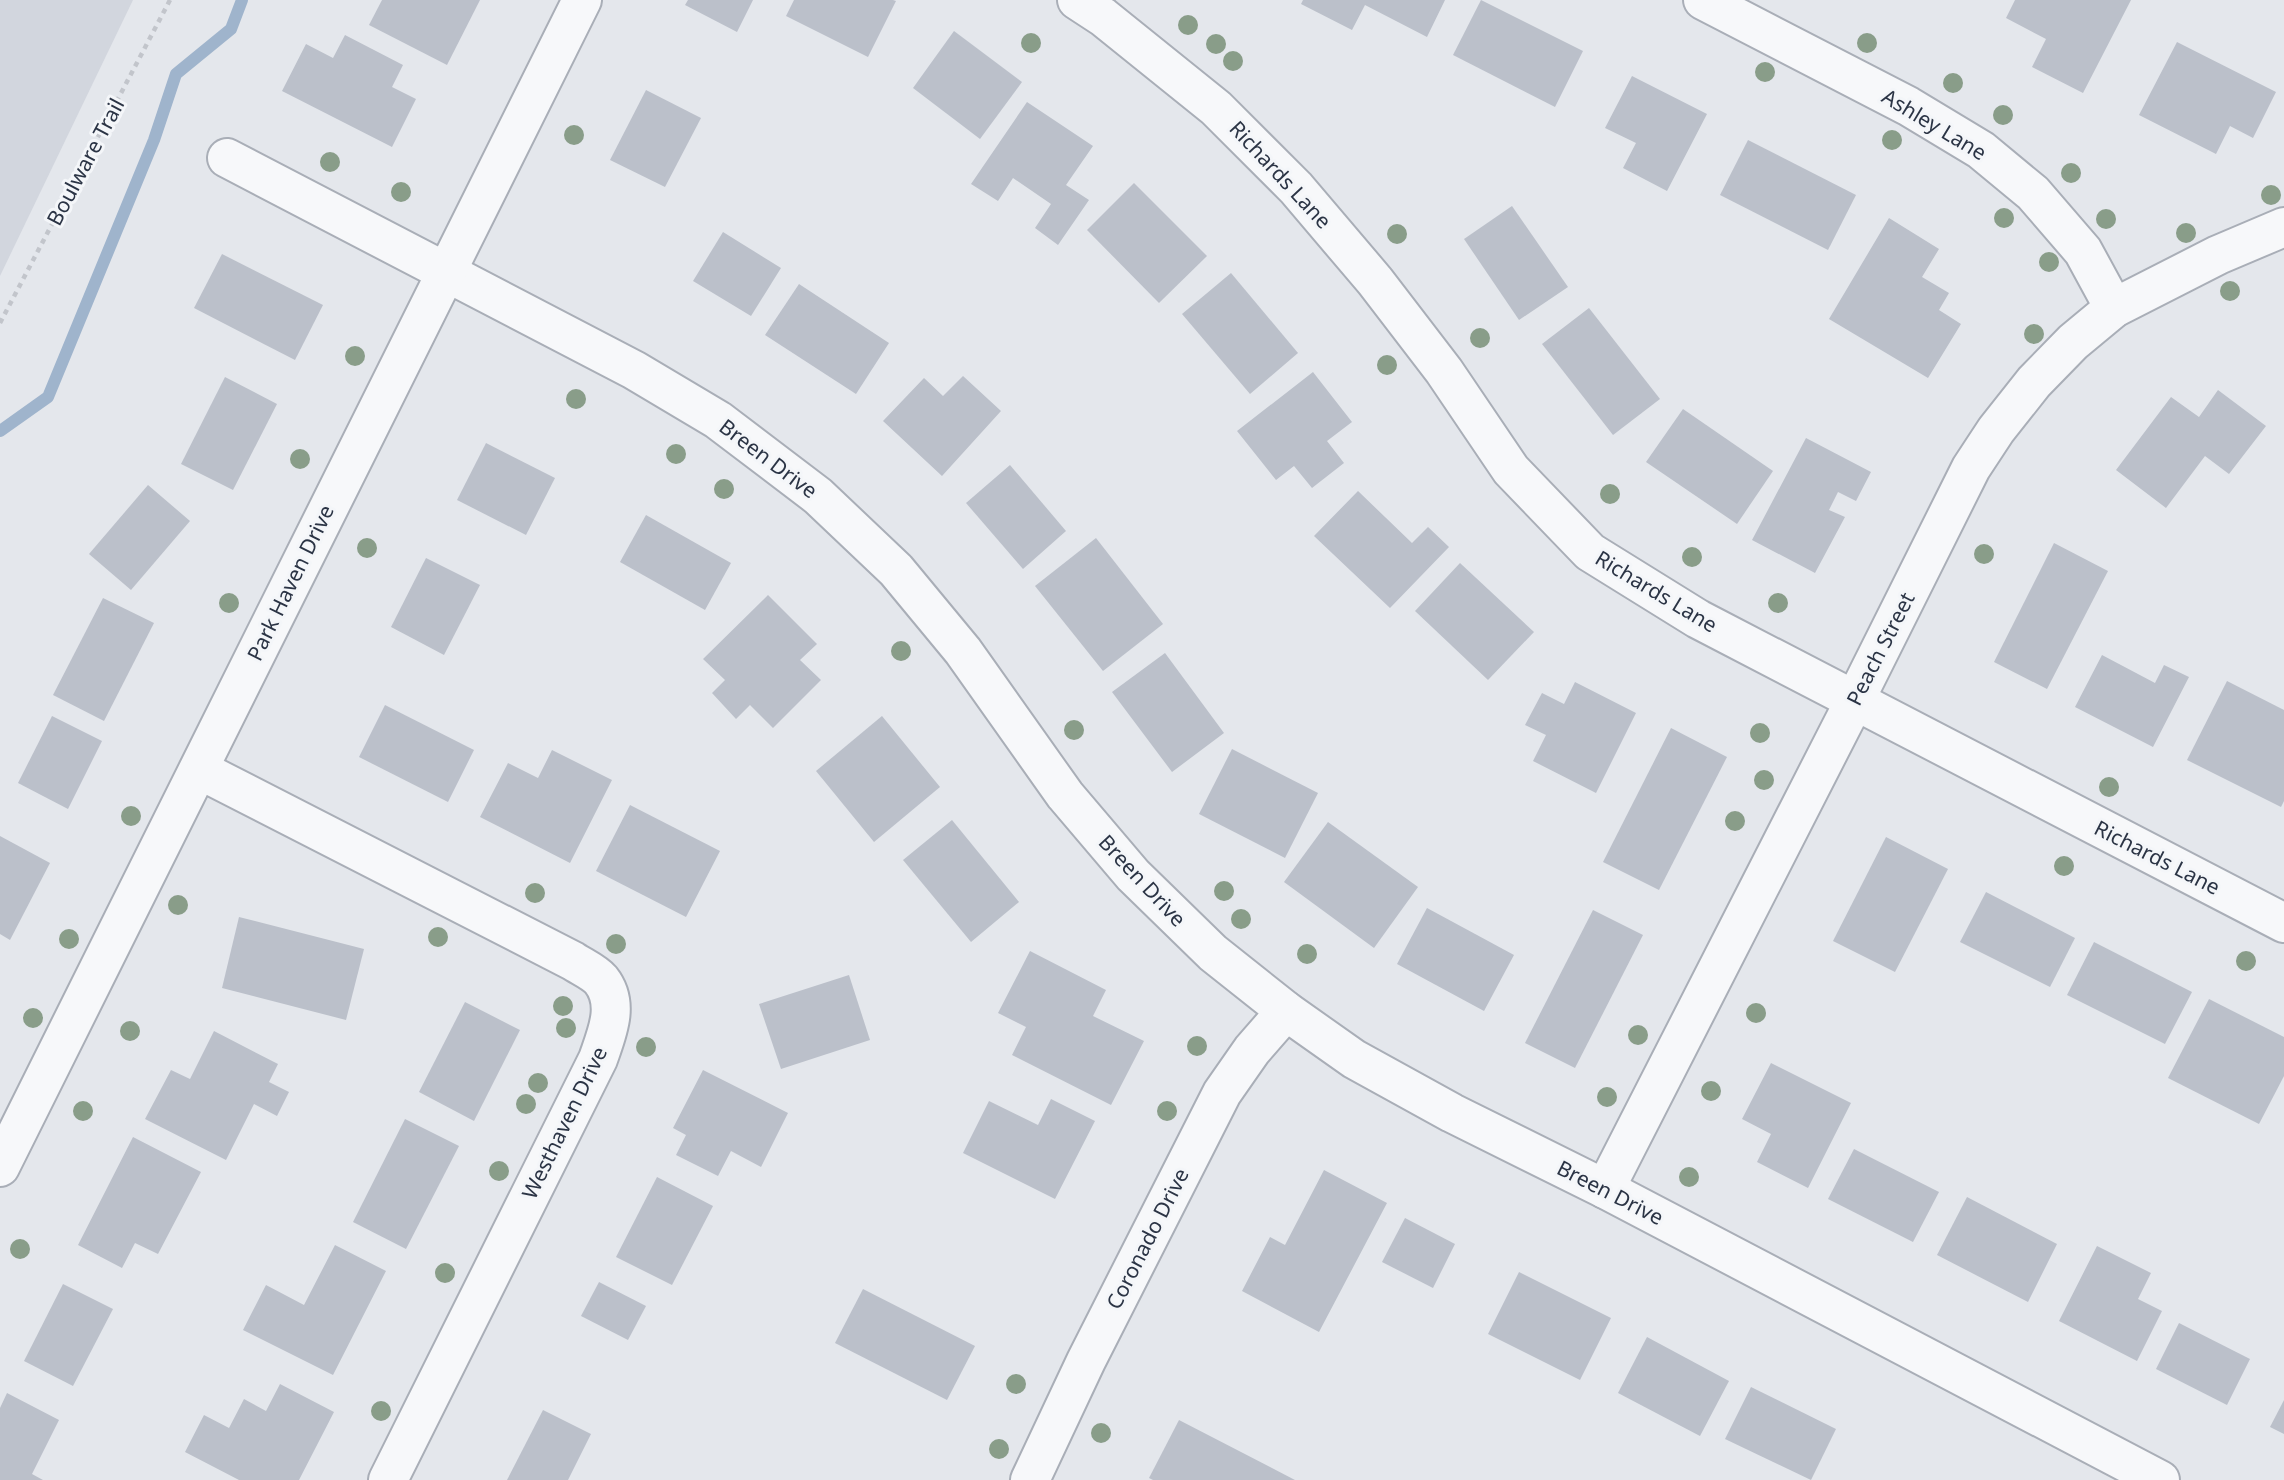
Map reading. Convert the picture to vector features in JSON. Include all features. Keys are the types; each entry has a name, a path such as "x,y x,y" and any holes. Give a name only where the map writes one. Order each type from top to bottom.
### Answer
{"street":[{"name":"Park Haven Drive","path":"0,1167 582,0"},
{"name":"Richards Lane","path":"1077,0 1103,17 1216,108 1296,188 1375,281 1436,361 1511,470 1590,552 1698,619 2284,923"},
{"name":"Ashley Lane","path":"1703,0 1908,106 1981,150 2033,193 2083,251 2114,308"},
{"name":"Breen Drive","path":"227,158 634,370 718,420 818,495 896,570 955,641 1065,795 1133,875 1213,953 1286,1011 1354,1059 1452,1113 1605,1189 2160,1480"},
{"name":"Peach Street","path":"1605,1189 1971,468 1996,430 2034,382 2063,352 2114,308 2218,255 2284,227"},
{"name":"Westhaven Drive","path":"200,770 573,961 599,978 609,993 611,1021 598,1059 388,1480"},
{"name":"Coronado Drive","path":"1030,1480 1086,1361 1222,1093 1252,1050 1286,1011"}],"path":[{"name":"Boulware Trail","path":"0,323 170,0"}],"shaded area":[{"path":"0,0 133,0 0,276"}],"building":[{"path":"382,0 480,0 447,65 369,25"},
{"path":"688,0 753,0 737,32 685,5"},
{"path":"794,0 896,1 868,57 786,16"},
{"path":"1303,0 1445,0 1427,37 1365,5 1352,30 1301,4"},
{"path":"1481,0 1583,51 1555,107 1453,55"},
{"path":"2015,0 2131,0 2083,93 2032,67 2046,39 2006,18"},
{"path":"954,31 1022,82 980,139 913,88"},
{"path":"345,35 403,65 392,87 416,99 392,147 282,91 306,44 333,58"},
{"path":"2177,42 2276,92 2253,138 2230,126 2216,154 2139,115"},
{"path":"1632,76 1707,114 1667,191 1623,168 1636,143 1605,128"},
{"path":"646,90 701,118 665,187 610,160"},
{"path":"1027,102 1093,146 1066,185 1089,200 1058,245 1035,228 1051,204 1013,178 998,201 971,184"},
{"path":"1748,140 1856,195 1828,250 1720,195"},
{"path":"1134,183 1207,256 1159,303 1087,230"},
{"path":"1512,206 1568,287 1519,320 1464,239"},
{"path":"1889,218 1939,249 1922,277 1949,293 1939,310 1961,324 1928,378 1829,319"},
{"path":"723,232 781,268 751,316 693,281"},
{"path":"222,254 323,305 295,360 194,308"},
{"path":"1231,273 1298,353 1250,394 1182,314"},
{"path":"799,284 889,343 856,394 765,335"},
{"path":"1589,308 1660,399 1613,435 1542,344"},
{"path":"1313,372 1352,422 1327,441 1344,463 1312,488 1294,466 1276,480 1237,431"},
{"path":"963,376 1001,411 942,476 883,421 924,378 943,396"},
{"path":"225,377 277,404 233,490 181,464"},
{"path":"2218,390 2266,426 2229,474 2205,456 2166,508 2116,470 2171,397 2199,417"},
{"path":"1683,409 1773,471 1737,524 1646,462"},
{"path":"1806,438 1871,472 1856,501 1838,492 1829,510 1845,517 1815,573 1752,540"},
{"path":"486,443 555,478 526,535 457,500"},
{"path":"1010,465 1066,531 1023,569 966,503"},
{"path":"148,485 190,521 131,590 89,554"},
{"path":"1358,491 1412,543 1428,527 1449,547 1390,608 1314,536"},
{"path":"646,515 731,563 705,610 620,562"},
{"path":"1096,538 1163,624 1103,671 1035,586"},
{"path":"2054,543 2108,571 2047,689 1994,662"},
{"path":"426,558 480,585 444,655 391,627"},
{"path":"1460,563 1534,632 1488,680 1415,611"},
{"path":"768,595 817,644 800,660 821,680 773,728 750,705 736,719 712,693 725,680 703,659"},
{"path":"103,598 154,623 104,721 53,695"},
{"path":"1165,653 1224,733 1172,772 1112,692"},
{"path":"2102,655 2155,683 2164,665 2189,677 2153,747 2075,707"},
{"path":"2227,681 2284,710 2284,801 2281,807 2187,760"},
{"path":"1575,682 1636,713 1596,793 1533,761 1546,735 1525,725 1542,693 1564,704"},
{"path":"385,705 474,750 448,802 359,757"},
{"path":"52,716 102,741 68,809 18,783"},
{"path":"882,716 940,787 874,842 816,771"},
{"path":"1671,728 1727,757 1659,890 1603,862"},
{"path":"1232,749 1318,793 1285,858 1199,814"},
{"path":"552,750 612,780 570,863 480,817 508,763 538,778"},
{"path":"630,805 720,851 686,917 596,871"},
{"path":"952,820 1019,902 971,942 903,860"},
{"path":"1328,822 1418,887 1374,948 1284,882"},
{"path":"0,836 50,863 10,940 0,934"},
{"path":"1886,837 1948,869 1895,972 1833,941"},
{"path":"1986,892 2075,938 2050,987 1960,942"},
{"path":"1427,908 1514,955 1484,1011 1397,964"},
{"path":"1593,910 1643,935 1575,1068 1525,1043"},
{"path":"239,917 364,949 346,1020 222,988"},
{"path":"2094,942 2192,992 2165,1044 2067,995"},
{"path":"1030,951 1106,990 1093,1016 1144,1041 1111,1105 1012,1055 1026,1027 998,1013"},
{"path":"849,975 870,1040 781,1069 759,1004"},
{"path":"2209,999 2284,1037 2284,1076 2259,1124 2168,1078"},
{"path":"465,1002 520,1030 474,1121 419,1092"},
{"path":"214,1031 278,1064 269,1082 289,1092 277,1116 254,1104 226,1160 145,1119 171,1070 190,1079"},
{"path":"1771,1063 1851,1103 1808,1188 1757,1162 1771,1134 1742,1119"},
{"path":"703,1070 788,1113 761,1167 731,1151 718,1176 676,1155 686,1135 673,1128"},
{"path":"1051,1099 1095,1121 1055,1199 963,1153 989,1101 1038,1125"},
{"path":"405,1119 459,1146 406,1249 353,1222"},
{"path":"133,1137 201,1172 158,1254 135,1243 122,1268 78,1245"},
{"path":"1854,1149 1939,1192 1913,1242 1828,1199"},
{"path":"1324,1170 1387,1203 1319,1332 1242,1291 1270,1237 1285,1245"},
{"path":"657,1177 713,1206 672,1285 616,1257"},
{"path":"1967,1197 2057,1244 2028,1302 1937,1255"},
{"path":"1405,1218 1455,1244 1433,1288 1382,1262"},
{"path":"335,1245 386,1271 333,1375 243,1330 266,1285 304,1305"},
{"path":"2097,1246 2151,1273 2138,1299 2162,1311 2137,1361 2059,1321"},
{"path":"1519,1272 1611,1318 1580,1380 1488,1334"},
{"path":"599,1282 646,1306 628,1340 581,1316"},
{"path":"63,1284 113,1309 73,1386 24,1361"},
{"path":"863,1289 975,1346 947,1400 835,1343"},
{"path":"2179,1323 2250,1359 2227,1405 2156,1369"},
{"path":"1647,1337 1729,1381 1700,1436 1618,1393"},
{"path":"280,1384 334,1412 299,1480 239,1480 185,1452 204,1415 229,1428 244,1399 266,1411"},
{"path":"1751,1387 1836,1429 1811,1480 1725,1439"},
{"path":"7,1393 59,1420 32,1474 43,1480 0,1480 0,1408"},
{"path":"2284,1400 2284,1434 2270,1427"},
{"path":"543,1410 591,1434 568,1480 507,1480"},
{"path":"1179,1420 1295,1480 1149,1478"}],"waterway":[{"path":"0,431 48,397 154,140 176,74 231,29 242,0"}]}
